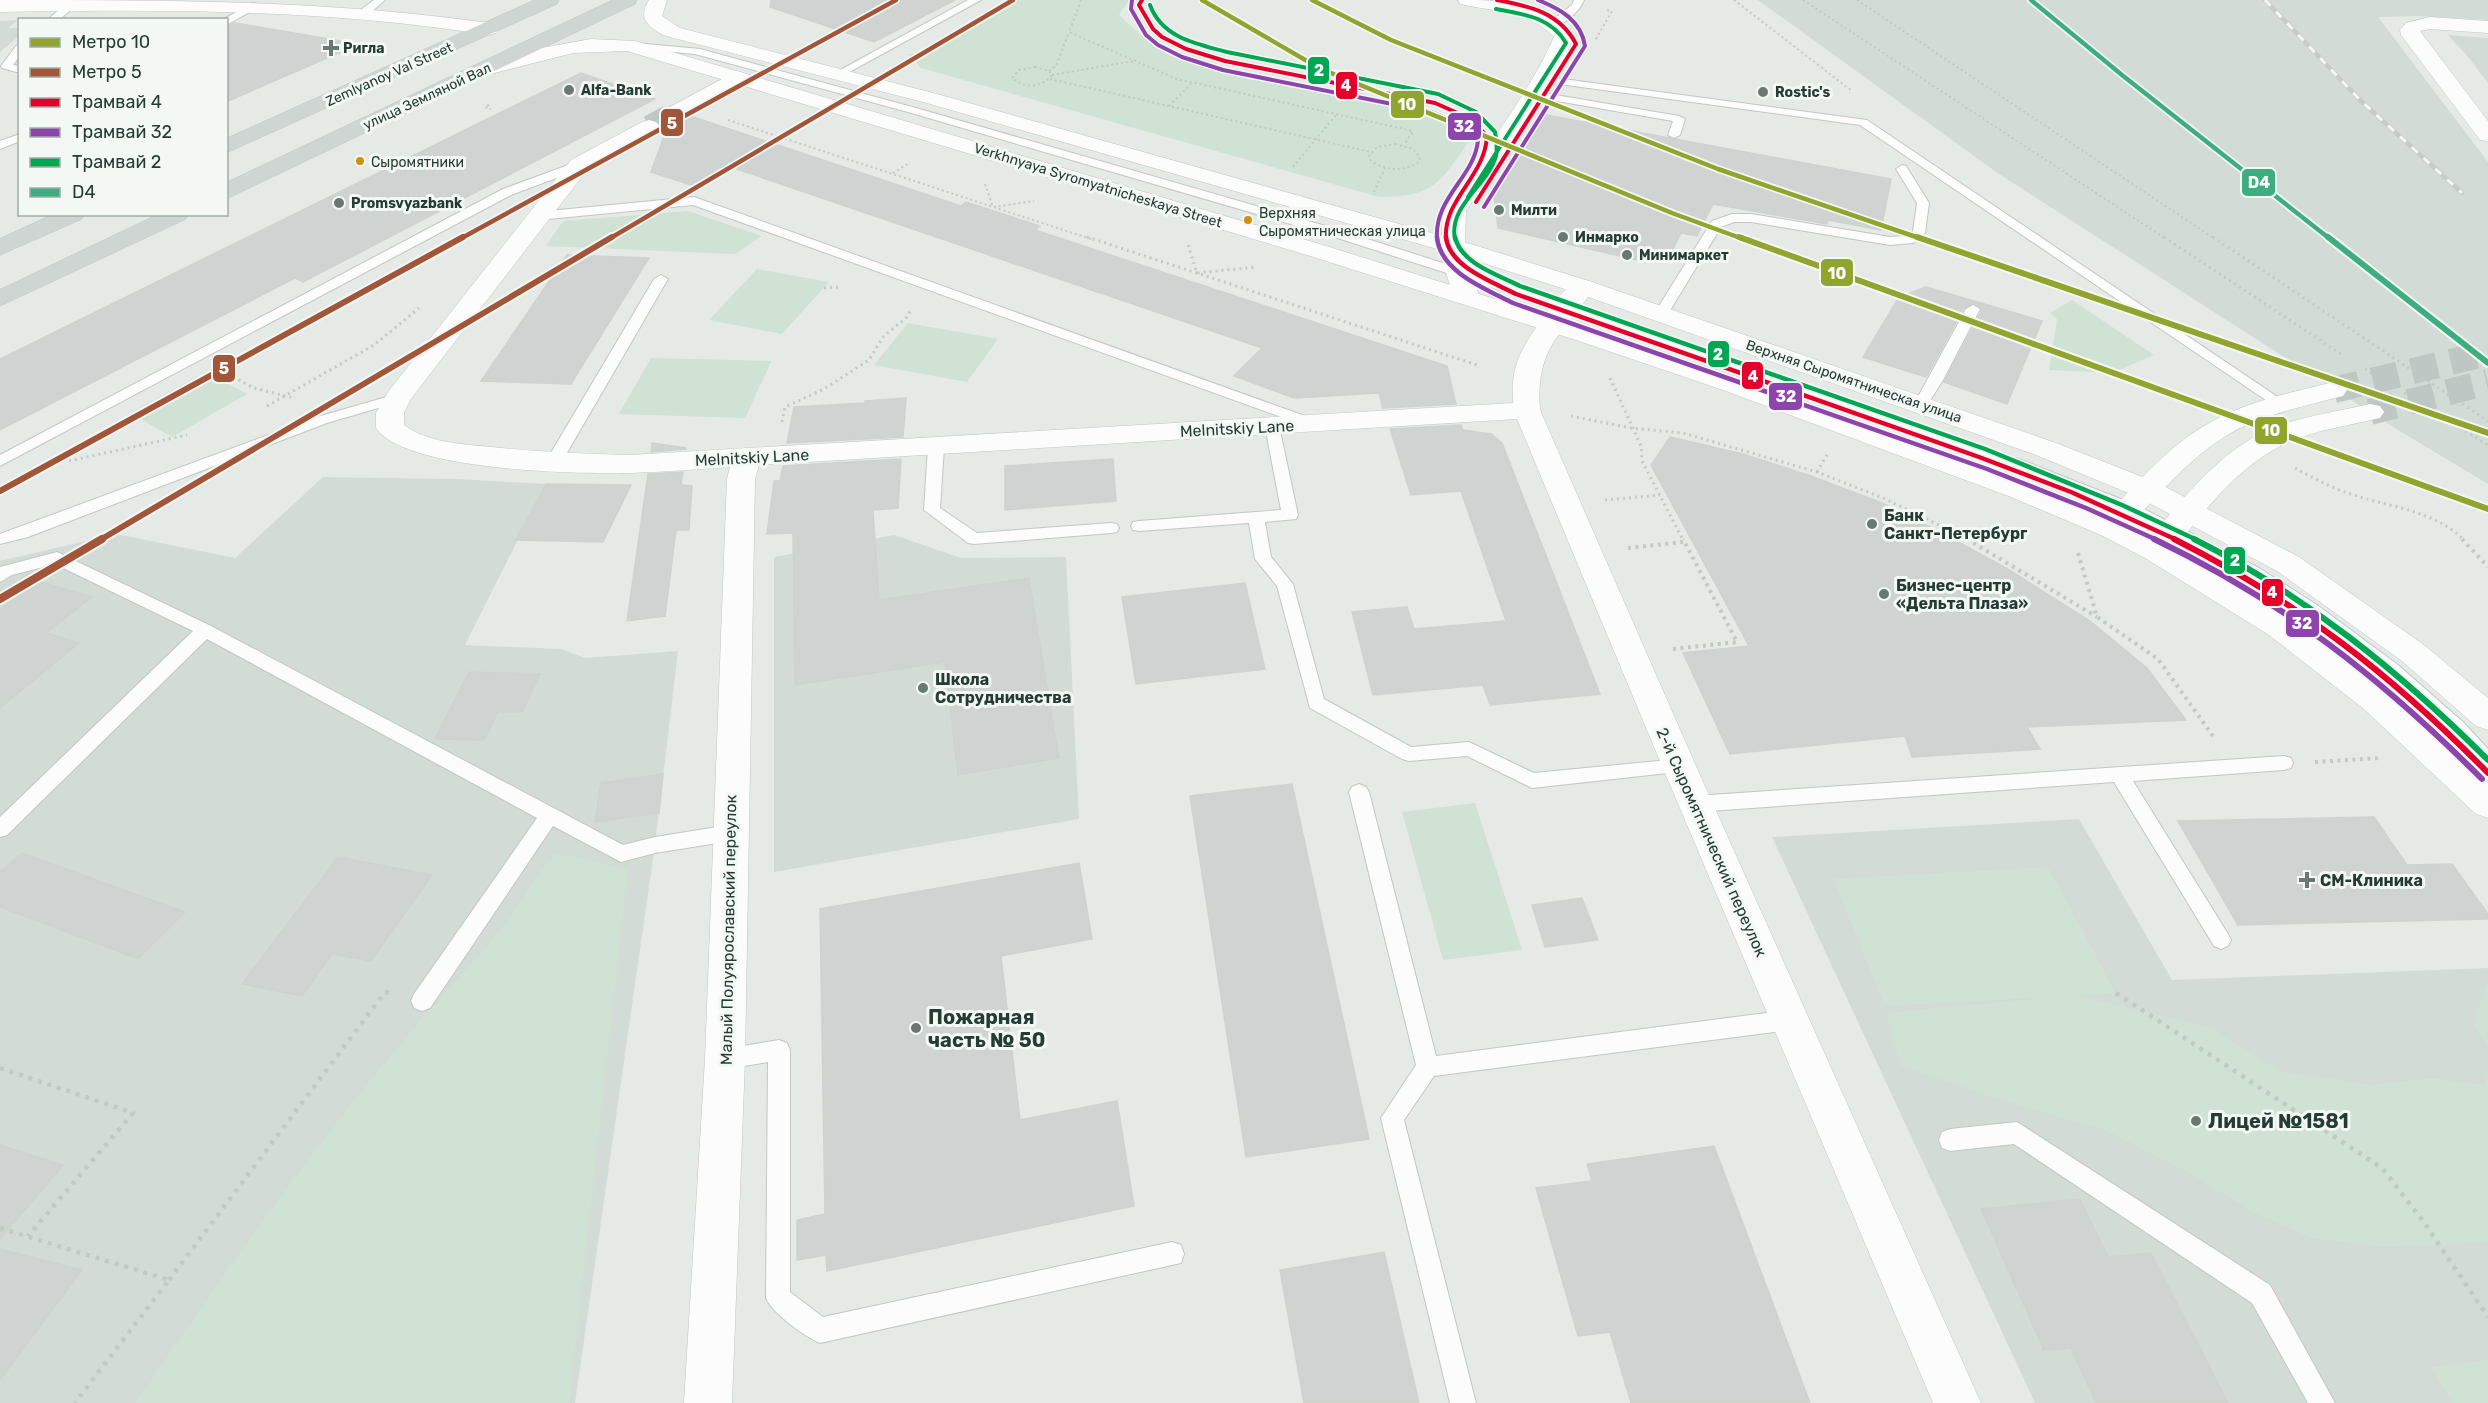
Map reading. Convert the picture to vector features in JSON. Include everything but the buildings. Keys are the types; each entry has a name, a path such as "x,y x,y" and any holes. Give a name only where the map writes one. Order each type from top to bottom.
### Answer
{"main road":[{"name":"Zemlyanoy Val Street","path":"228,146 550,0"},
{"name":"улица Земляной Вал","path":"228,191 628,0"},
{"path":"0,248 70,216"},
{"path":"0,299 174,216"}],"street":[{"path":"658,0 652,8 651,15 655,22 662,28 686,36 930,98 1454,247"},
{"path":"1467,0 1530,12 1554,24 1564,36 1555,57 1537,86 1455,211 1451,224 1454,247 1467,297"},
{"path":"0,6 70,4 373,5 489,29"},
{"path":"2488,27 2430,24 2413,27 2410,30 2411,35 2488,135"},
{"name":"Verkhnyaya Syromyatnicheskaya Street","path":"483,70 528,56 571,47 592,44 628,45 1467,297 1558,316 1732,384 2021,490 2138,501"},
{"path":"681,108 737,78"},
{"name":"Melnitskiy Lane","path":"649,126 579,165 397,398 390,413 390,428 405,439 443,451 553,463 630,464 1527,410"},
{"name":"Верхняя Сыромятническая улица","path":"1454,247 1583,287 2046,449 2138,501"},
{"name":"2-й Сыромятнический переулок","path":"1583,287 1536,345 1523,390 1527,410 1678,766 1958,1403"},
{"path":"2138,501 2186,453 2220,428 2281,404 2334,390"},
{"path":"2173,531 2227,470 2253,451 2284,434 2370,412"},
{"name":"Малый Полуярославский переулок","path":"708,1403 725,1059 741,479 747,458"},
{"path":"2138,501 2289,633 2376,700 2488,804"},
{"path":"2138,501 2173,531 2288,564 2357,610 2488,717"}],"lane":[{"path":"838,75 976,0"},
{"path":"1554,24 1577,6 1579,0"},
{"path":"54,18 70,4"},
{"path":"228,20 254,6"},
{"path":"662,28 696,51"},
{"path":"628,45 696,51 912,110 1300,223 1558,316"},
{"path":"18,51 6,66 18,69"},
{"path":"1537,86 1679,119 1674,135"},
{"path":"1537,86 1863,122 2281,404"},
{"path":"0,145 18,138"},
{"path":"0,461 507,192 579,165"},
{"path":"1661,314 1716,224 1732,218 1751,218 1890,241 1908,240 1919,232 1923,203 1902,169"},
{"path":"538,216 694,201 1314,424"},
{"path":"553,463 661,279"},
{"path":"1921,404 1973,309"},
{"path":"0,539 22,533 322,420 397,398"},
{"path":"1139,526 1290,515 1272,426"},
{"path":"936,447 932,510 974,539 1111,528"},
{"path":"1256,518 1263,559 1285,584 1316,703 1409,754 1469,749 1532,781 1678,766"},
{"path":"2173,531 2253,572 2311,609 2392,670 2458,728 2488,761"},
{"path":"0,576 6,572 57,558 205,630 621,854 656,845 730,833"},
{"path":"0,829 205,630"},
{"path":"1695,804 2284,764"},
{"path":"2119,774 2221,940"},
{"path":"1359,792 1428,1067"},
{"path":"422,1001 550,815"},
{"path":"1463,1403 1392,1118 1428,1067 1790,1020"},
{"path":"725,1059 778,1050 778,1298 820,1330 1172,1254"},
{"path":"1950,1140 2017,1133 2261,1294 2322,1403"}],"path":[{"path":"1049,71 1056,66 1081,0"},
{"path":"1803,0 2348,359"},
{"path":"1857,0 2488,421"},
{"path":"1070,32 1177,79 1413,131 1404,146"},
{"path":"1049,71 1035,67 1019,70 1012,78 1019,84 1038,85 1051,77 1135,61"},
{"path":"1049,71 1051,77"},
{"path":"1051,77 1371,152 1385,145 1404,146 1418,153 1419,162 1405,169 1385,168 1371,161 1371,152"},
{"path":"1169,106 1192,83"},
{"path":"1012,89 1019,84"},
{"path":"491,109 485,107 494,102"},
{"path":"681,108 719,117 1477,365"},
{"path":"1290,170 1336,115"},
{"path":"1376,189 1385,168"},
{"path":"1186,241 1197,273"},
{"path":"1197,273 1266,266"},
{"path":"781,425 785,407 824,389 869,360 883,337 907,317 916,298 929,285"},
{"path":"258,411 374,345 419,308"},
{"path":"196,357 254,388 349,413"},
{"path":"2358,365 2388,384"},
{"path":"1607,372 1630,428 1641,446 1642,461 1737,642 1669,650"},
{"path":"2398,390 2488,445"},
{"path":"1564,414 1630,428 1683,434 1817,472 1883,498 1950,529 2014,565 2097,617 2158,659 2214,737 2202,737"},
{"path":"61,462 197,433"},
{"path":"1817,472 1828,453"},
{"path":"2295,468 2333,488 2366,499 2404,507 2438,521 2457,534 2488,567"},
{"path":"1604,500 1660,495"},
{"path":"1624,548 1683,542"},
{"path":"2078,552 2097,617"},
{"path":"2335,761 2386,757"},
{"path":"75,1403 385,992 422,1001"},
{"path":"2116,993 2382,1168 2423,1221 2488,1317"},
{"path":"0,1068 133,1113 28,1236"},
{"path":"0,1228 169,1280"}],"shaded area":[{"path":"1758,0 2488,0 2488,20 2419,16 2378,17 2488,162 2488,484 2398,430 1999,174"},
{"path":"18,20 8,28 18,28 18,37 0,52 0,21"},
{"path":"2448,35 2488,38 2488,83 2469,58"},
{"path":"323,477 456,479 546,484 465,645 561,649 585,658 678,651 655,845 575,1403 0,1403 0,561 116,534 235,558"},
{"name":"Школа Сотрудничества","path":"894,535 961,558 1066,557 1079,819 774,872 774,557"},
{"name":"Лицей №1581","path":"2079,819 2172,980 2488,968 2488,1403 2035,1403 1772,837"}],"green space":[{"path":"1017,0 1129,0 1119,15 1145,39 1183,57 1231,70 1439,114 1463,124 1473,136 1445,175 1436,183 1414,194 1379,197 921,68 909,54 919,54"},
{"path":"688,211 762,236 735,254 546,246 563,221"},
{"path":"757,269 829,282 782,334 709,320"},
{"path":"2072,300 2154,355 2112,373 2049,370 2057,319 2050,313"},
{"path":"908,323 998,339 967,382 874,365"},
{"path":"651,358 771,362 745,418 619,414"},
{"path":"205,372 247,394 172,437 130,413"},
{"path":"1475,803 1522,950 1443,960 1402,812"},
{"path":"555,854 580,857 628,870 569,1403 136,1403 232,1264 332,1128 416,1026 495,937"},
{"path":"2048,867 2116,993 2079,996 2212,1028 2279,1071 2370,1085 2433,1078 2485,1085 2488,1068 2488,1242 2384,1247 2311,1238 2255,1213 2184,1170 2107,1131 1995,1098 1901,1066 1886,1013 2052,997 1885,1006 1833,879"},
{"path":"2486,985 2488,985 2488,1048 2473,1022"},
{"path":"2488,1360 2488,1403 2453,1403 2431,1367"}],"tunnel":[{"path":"649,126 673,113"},
{"path":"2334,390 2488,353"},
{"path":"2370,412 2488,382"}],"railway":[{"path":"2265,0 2360,100 2462,193"}],"metro line":[{"name":"5","path":"0,491 896,0"},
{"name":"5","path":"0,599 1013,0"},
{"name":"10","path":"1202,0 1319,68 1672,213 2488,509"},
{"name":"10","path":"1312,0 1391,40 1718,169 2488,433"}],"tram line":[{"name":"32","path":"1132,0 1131,9 1146,35 1158,45 1182,57 1223,70 1432,112 1466,127 1478,140 1476,152 1442,208 1436,228 1437,244 1445,258 1457,271 1473,282 1513,303 1793,399 2037,488 2184,553 2277,606 2332,645 2409,709 2482,779"},
{"name":"4","path":"1142,0 1139,5 1153,29 1162,37 1186,49 1225,61 1435,103 1471,119 1487,136 1487,145 1477,170 1451,210 1446,228 1447,243 1454,255 1465,266 1480,275 1516,294 1979,457 2071,492 2162,533 2250,579 2315,621 2405,693 2488,773"},
{"name":"4","path":"1476,202 1576,44 1563,24 1554,17 1521,4 1497,0"},
{"name":"32","path":"1484,207 1585,46 1580,29 1569,17 1562,11 1538,0"},
{"name":"2","path":"1150,5 1161,25 1181,38 1193,42 1227,52 1438,94 1476,112 1495,132 1496,155 1491,167 1456,218 1454,231 1456,243 1479,265 1520,286 1985,449 2077,485 2167,525 2254,571 2348,634 2434,707 2488,760"},
{"name":"2","path":"1468,197 1566,43 1561,34 1546,22 1496,9"}],"transit line":[{"name":"D4","path":"2031,0 2122,75 2488,363"}],"place":[{"name":"Ригла","path":"331,48"},
{"name":"Alfa-Bank","path":"569,90"},
{"name":"Rostic's","path":"1763,92"},
{"name":"Сыромятники","path":"360,161"},
{"name":"Promsvyazbank","path":"339,203"},
{"name":"Милти","path":"1499,210"},
{"name":"Верхняя Сыромятническая улица","path":"1248,220"},
{"name":"Инмарко","path":"1563,237"},
{"name":"Минимаркет","path":"1627,255"},
{"name":"Банк Санкт-Петербург","path":"1872,524"},
{"name":"Бизнес-центр «Дельта Плаза»","path":"1884,594"},
{"name":"Школа Сотрудничества","path":"923,688"},
{"name":"СМ-Клиника","path":"2307,880"},
{"name":"Пожарная часть № 50","path":"916,1028"},
{"name":"Лицей №1581","path":"2196,1121"}]}
